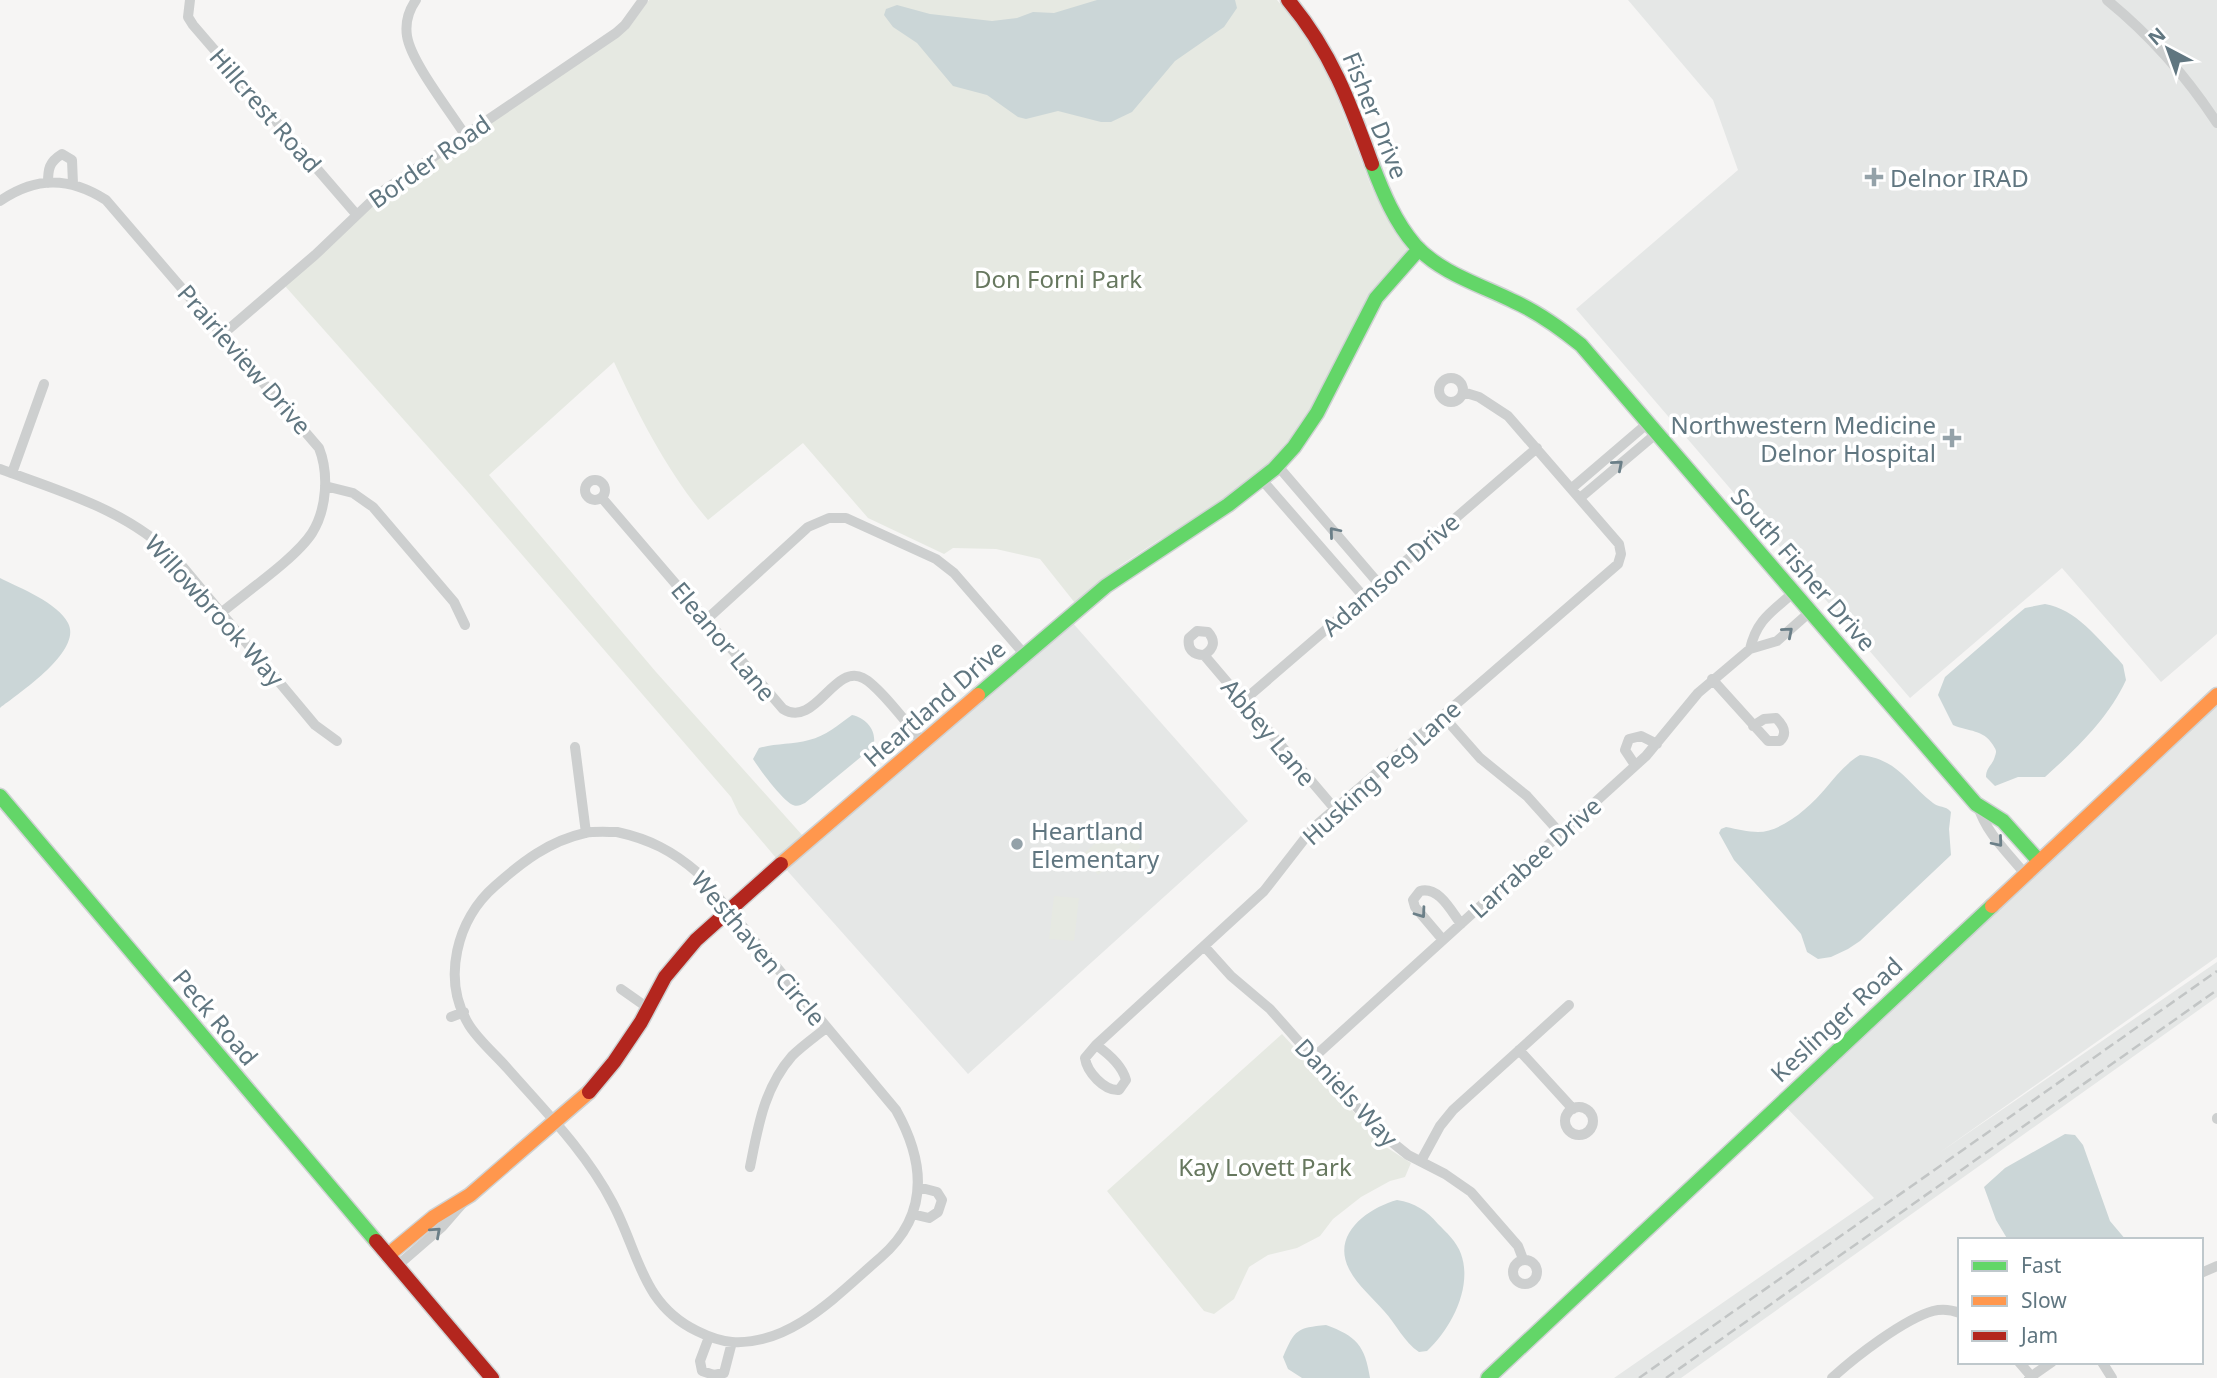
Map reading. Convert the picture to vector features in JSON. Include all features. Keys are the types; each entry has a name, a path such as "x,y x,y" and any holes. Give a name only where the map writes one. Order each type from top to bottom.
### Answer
{"street":[{"name":"Hillcrest Road","path":"190,0 188,17 192,24 356,214"},
{"path":"416,0 408,11 407,36 416,59 465,135"},
{"name":"Border Road","path":"223,334 380,193 616,33 643,0"},
{"name":"Fisher Drive","path":"1289,0 1333,64 1386,199 1401,227 1419,249"},
{"path":"2107,0 2157,46 2190,84 2217,123"},
{"path":"48,183 48,169 52,160 62,154 72,160 73,184"},
{"name":"Prairieview Drive","path":"0,201 26,187 48,183 73,184 92,191 116,209 313,439 324,460 325,486 318,522 306,541 221,613"},
{"name":"South Fisher Drive","path":"1419,249 1455,272 1527,307 1581,345 1962,787 1977,805 1989,831 2025,874"},
{"name":"Heartland Drive","path":"393,1261 433,1217 470,1195 590,1092 614,1062 665,977 696,940 728,909 1122,573 1222,512 1262,480 1301,437 1324,403 1376,298 1419,249"},
{"path":"12,473 44,383"},
{"name":"Husking Peg Lane","path":"1096,1045 1269,886 1307,834 1618,564 1621,554 1619,544 1537,448 1500,410 1479,397 1463,392"},
{"path":"1572,488 1652,428"},
{"path":"1580,498 1652,428"},
{"name":"Adamson Drive","path":"1243,701 1537,448"},
{"path":"1277,465 1379,584"},
{"name":"Willowbrook Way","path":"0,468 134,523 164,546 315,725 337,741"},
{"path":"1262,480 1364,597"},
{"path":"325,486 353,493 373,507 454,602 465,625"},
{"name":"Eleanor Lane","path":"602,498 778,705 789,713 806,710 841,681 857,676 871,683 923,743"},
{"path":"706,620 808,527 822,520 838,517 860,523 944,564 1025,655"},
{"name":"Larrabee Drive","path":"1750,649 1754,631 1759,623 1794,592"},
{"name":"Larrabee Drive","path":"1314,1058 1635,765 1657,744 1698,693 1713,679 1750,649 1777,641 1811,611"},
{"name":"Abbey Lane","path":"1204,655 1335,809"},
{"path":"1713,679 1753,726"},
{"name":"Keslinger Road","path":"1488,1378 2217,695"},
{"path":"1443,716 1480,758 1527,796 1561,834"},
{"path":"1635,765 1625,750 1629,739 1641,736 1657,744"},
{"path":"575,747 586,833"},
{"name":"Peck Road","path":"0,796 492,1378"},
{"name":"South Fisher Drive","path":"1977,805 1991,811 2003,821 2039,861"},
{"name":"Westhaven Circle","path":"617,832 641,837 665,848 698,873 896,1110 909,1133 918,1159 918,1187 912,1214 889,1250 829,1301 785,1332 763,1339 732,1342 709,1337 680,1323 659,1303 643,1275 632,1244 601,1180 556,1123 470,1025 459,1002 456,953 468,916 480,899 523,861 545,847 586,833 617,832"},
{"path":"1443,940 1415,907 1413,900 1420,891 1426,889 1437,894 1461,924"},
{"name":"Daniels Way","path":"1204,946 1231,975 1270,1009 1377,1130 1397,1147 1446,1174 1471,1192 1518,1246 1523,1259"},
{"path":"621,989 648,1008"},
{"path":"1421,1161 1440,1126 1453,1110 1569,1005"},
{"path":"451,1017 464,1012"},
{"path":"750,1167 763,1107 774,1080 793,1055 826,1028"},
{"path":"1096,1045 1116,1062 1124,1073 1126,1080 1119,1090 1113,1091 1107,1087 1087,1067 1085,1058 1096,1045"},
{"path":"1519,1050 1573,1109"},
{"path":"912,1214 929,1218 938,1212 942,1200 937,1192 918,1187"},
{"path":"1832,1378 1911,1321 1934,1311 1958,1312"},
{"path":"709,1337 700,1361 702,1371 714,1375 724,1373 732,1342"},
{"path":"2030,1377 2049,1364"}],"shaded area":[{"path":"1097,0 1235,0 1237,8 1224,27 1175,61 1132,112 1111,122 1058,111 1026,119 1018,117 987,95 953,86 917,43 893,27 884,15 886,9 897,5 930,14 992,21 1017,18 1033,12 1054,13"},
{"name":"Northwestern Medicine Delnor Hospital","path":"1628,0 2217,0 2217,634 2161,682 2062,568 1910,698 1576,309 1738,170 1713,100"},
{"path":"0,578 56,609 68,623 70,634 66,646 47,670 0,708"},
{"path":"2045,604 2067,612 2085,626 2123,665 2126,680 2101,720 2045,777 2018,777 1995,786 1986,777 1996,753 1993,745 1980,733 1953,725 1938,695 1945,677 2013,618 2025,608"},
{"name":"Heartland Elementary","path":"1071,621 1248,821 968,1074 784,867"},
{"path":"2217,704 2217,957 1939,1153 2217,962 2217,997 1681,1378 1614,1378 1874,1198 1784,1105"},
{"path":"852,715 870,726 874,736 873,747 799,806 783,797 753,759 759,748 815,738 832,730"},
{"path":"1860,755 1873,757 1893,766 1933,803 1951,812 1951,855 1860,941 1831,957 1818,959 1807,952 1801,934 1734,860 1719,833 1726,827 1754,832 1777,828 1812,803 1850,762"},
{"path":"2065,1134 2075,1135 2083,1145 2110,1221 2124,1238 2007,1238 1996,1220 1984,1187 2005,1168"},
{"path":"1397,1200 1415,1205 1434,1219 1457,1245 1464,1267 1458,1307 1444,1331 1427,1351 1419,1352 1409,1343 1356,1280 1345,1256 1345,1245 1355,1224 1375,1209"},
{"path":"1326,1325 1345,1333 1357,1343 1365,1357 1370,1378 1302,1378 1288,1369 1283,1357 1294,1335 1309,1327"}],"green space":[{"name":"Don Forni Park","path":"649,0 1277,0 1298,25 1325,66 1371,186 1391,225 1407,246 1407,254 1372,290 1328,383 1301,426 1264,468 1229,499 1121,565 1075,603 1040,559 996,549 953,548 944,554 868,518 803,443 708,520 680,483 656,444 614,362 489,475 656,672 803,836 776,858 739,814 731,797 467,491 285,286 368,210 395,189 628,29"},
{"path":"1107,833 1118,846 1131,835 1141,847 1121,864 1116,860 1098,875 1082,855"},
{"path":"1054,896 1079,898 1074,941 1049,939"},
{"name":"Kay Lovett Park","path":"1282,1034 1386,1147 1411,1163 1405,1177 1390,1181 1361,1197 1333,1219 1320,1236 1297,1248 1268,1255 1249,1267 1234,1299 1214,1314 1204,1311 1107,1191"}],"railway":[{"path":"1639,1378 2217,971"},
{"path":"1666,1378 2217,990"}],"traffic: fast":[{"path":"1372,164 1396,217 1425,255 1461,278 1531,310 1581,345 1976,804 2003,821 2039,861"},
{"path":"978,695 1106,586 1228,505 1274,469 1294,447 1317,413 1376,298 1419,249"},
{"path":"0,796 376,1241"},
{"path":"1488,1378 1992,906"}],"traffic: slow":[{"path":"781,864 978,695"},
{"path":"1992,906 2217,695"},
{"path":"388,1255 434,1217 470,1195 589,1092"}],"traffic: jam":[{"path":"1288,0 1328,58 1372,164"},
{"path":"589,1092 614,1062 641,1022 665,977 696,940 781,864"},
{"path":"376,1241 492,1378"}],"place":[{"name":"Delnor IRAD","path":"1874,177"},
{"name":"Northwestern Medicine Delnor Hospital","path":"1952,438"},
{"name":"Heartland Elementary","path":"1017,844"}]}
